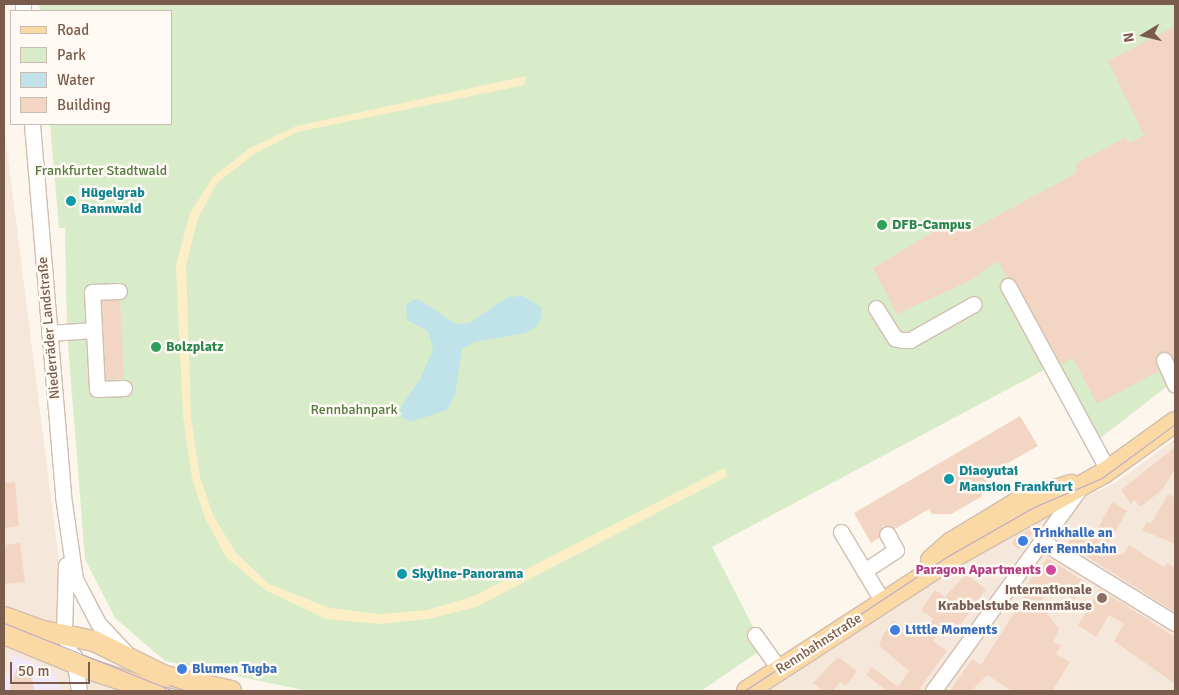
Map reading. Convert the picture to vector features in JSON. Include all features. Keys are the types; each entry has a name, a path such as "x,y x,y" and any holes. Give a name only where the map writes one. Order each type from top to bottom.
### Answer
{"main road":[{"name":"Rennbahnstraße","path":"747,691 887,599 1079,484 1108,470 1175,422"},
{"name":"Rennbahnstraße","path":"887,599 934,557 951,536 1027,497 1079,484"},
{"path":"4,617 39,630 69,634 131,658 160,684"},
{"path":"4,634 73,663 160,684 231,691"}],"street":[{"name":"Niederräder Landstraße","path":"32,125 49,333 75,580 69,634"},
{"path":"1008,286 1108,470"},
{"path":"119,291 92,292 97,389 124,388"},
{"path":"876,308 895,338 910,340 974,304"},
{"path":"49,333 94,330"},
{"path":"1164,360 1175,385"},
{"path":"933,691 1042,541 1079,484"},
{"path":"934,557 948,556 1028,510 1061,496 1079,484"},
{"path":"841,532 864,571 887,599"},
{"path":"864,571 896,550 887,534"},
{"path":"1042,541 1175,623"},
{"name":"Niederräder Landstraße","path":"71,543 69,634 79,691"},
{"name":"Niederräder Landstraße","path":"75,580 98,623 131,658"},
{"path":"755,635 780,670"},
{"path":"160,684 180,691"}],"shaded area":[{"path":"4,126 72,663 167,691 4,691"},
{"path":"1175,439 1175,691 765,691 875,615 1025,525 1115,483"},
{"path":"14,655 53,671 63,691 4,691 4,680"}],"green space":[{"path":"39,4 1175,4 1175,380 1098,440 1059,362 712,547 764,648 701,691 308,691 165,661 115,618 85,559 67,331 65,228 59,228 50,125 172,125 172,10 40,10"}],"sand":[{"path":"526,76 524,85 297,132 253,155 217,183 198,218 186,265 191,418 200,477 213,515 236,553 269,584 329,608 381,614 428,610 474,596 724,468 728,476 476,607 428,619 380,624 326,619 265,590 226,557 205,518 192,478 183,416 176,266 190,213 213,177 250,148 297,126"}],"water":[{"path":"523,296 541,307 542,316 538,325 526,333 474,342 462,349 455,395 447,410 410,422 401,417 400,408 420,379 433,350 428,331 407,320 406,305 412,300 420,300 456,324 469,323 508,297"}],"building":[{"path":"1175,26 1175,362 1169,352 1160,352 1155,359 1159,371 1097,404 1073,358 1061,364 1016,282 1007,277 998,261 967,282 897,314 873,268 953,220 971,230 1075,174 1077,163 1125,138 1130,143 1144,135 1108,61"},
{"path":"120,300 124,379 106,379 102,301"},
{"name":"Diaoyutai Mansion Frankfurt","path":"1020,416 1038,446 985,476 987,482 981,497 951,514 932,514 929,509 895,529 883,526 879,538 871,543 854,513"},
{"path":"1175,447 1175,469 1162,490 1140,507 1134,499 1131,504 1121,490"},
{"path":"15,482 19,526 4,528 4,483"},
{"path":"1168,494 1175,498 1175,544 1142,530 1147,522 1151,524"},
{"path":"1112,502 1127,511 1107,546 1123,555 1129,545 1164,567 1167,563 1175,568 1175,612 1067,544 1078,527 1093,537"},
{"path":"1041,523 1019,550 1012,543 1017,536"},
{"path":"20,543 25,582 4,584 4,545"},
{"path":"1047,558 1085,582 1075,600 1050,585 1040,604 1059,629 1053,642 1061,646 1056,654 1070,662 1052,691 1012,691 987,675 971,691 950,691 972,659 981,665 1030,588 1027,586 1038,566 1041,568"},
{"path":"966,574 986,589 955,633 944,625 933,641 947,651 918,691 887,691 866,675 872,667 898,687 909,671 879,646 883,635 893,621 907,630 910,625 922,634 933,619 921,610 935,590 945,597"},
{"path":"1100,589 1175,637 1175,684 1114,641 1124,624 1109,615 1096,637 1078,625"},
{"path":"838,657 857,671 846,686 840,682 833,691 824,691 813,683"},
{"path":"17,668 32,675 34,691 9,691"}],"tram line":[{"path":"744,691 948,556 1034,507 1102,478 1175,424"},
{"path":"4,623 174,691"},
{"path":"169,685 187,691"}],"place":[{"name":"Hügelgrab Bannwald","path":"71,201"},
{"name":"DFB-Campus","path":"882,225"},
{"name":"Bolzplatz","path":"156,347"},
{"name":"Diaoyutai Mansion Frankfurt","path":"949,479"},
{"name":"Trinkhalle an der Rennbahn","path":"1023,541"},
{"name":"Paragon Apartments","path":"1051,570"},
{"name":"Skyline-Panorama","path":"402,574"},
{"name":"Internationale Krabbelstube Rennmäuse","path":"1102,598"},
{"name":"Little Moments","path":"895,630"},
{"name":"Blumen Tugba","path":"182,669"}],"park label":[{"name":"Frankfurter Stadtwald","path":"101,171"},
{"name":"Rennbahnpark","path":"354,410"}]}
